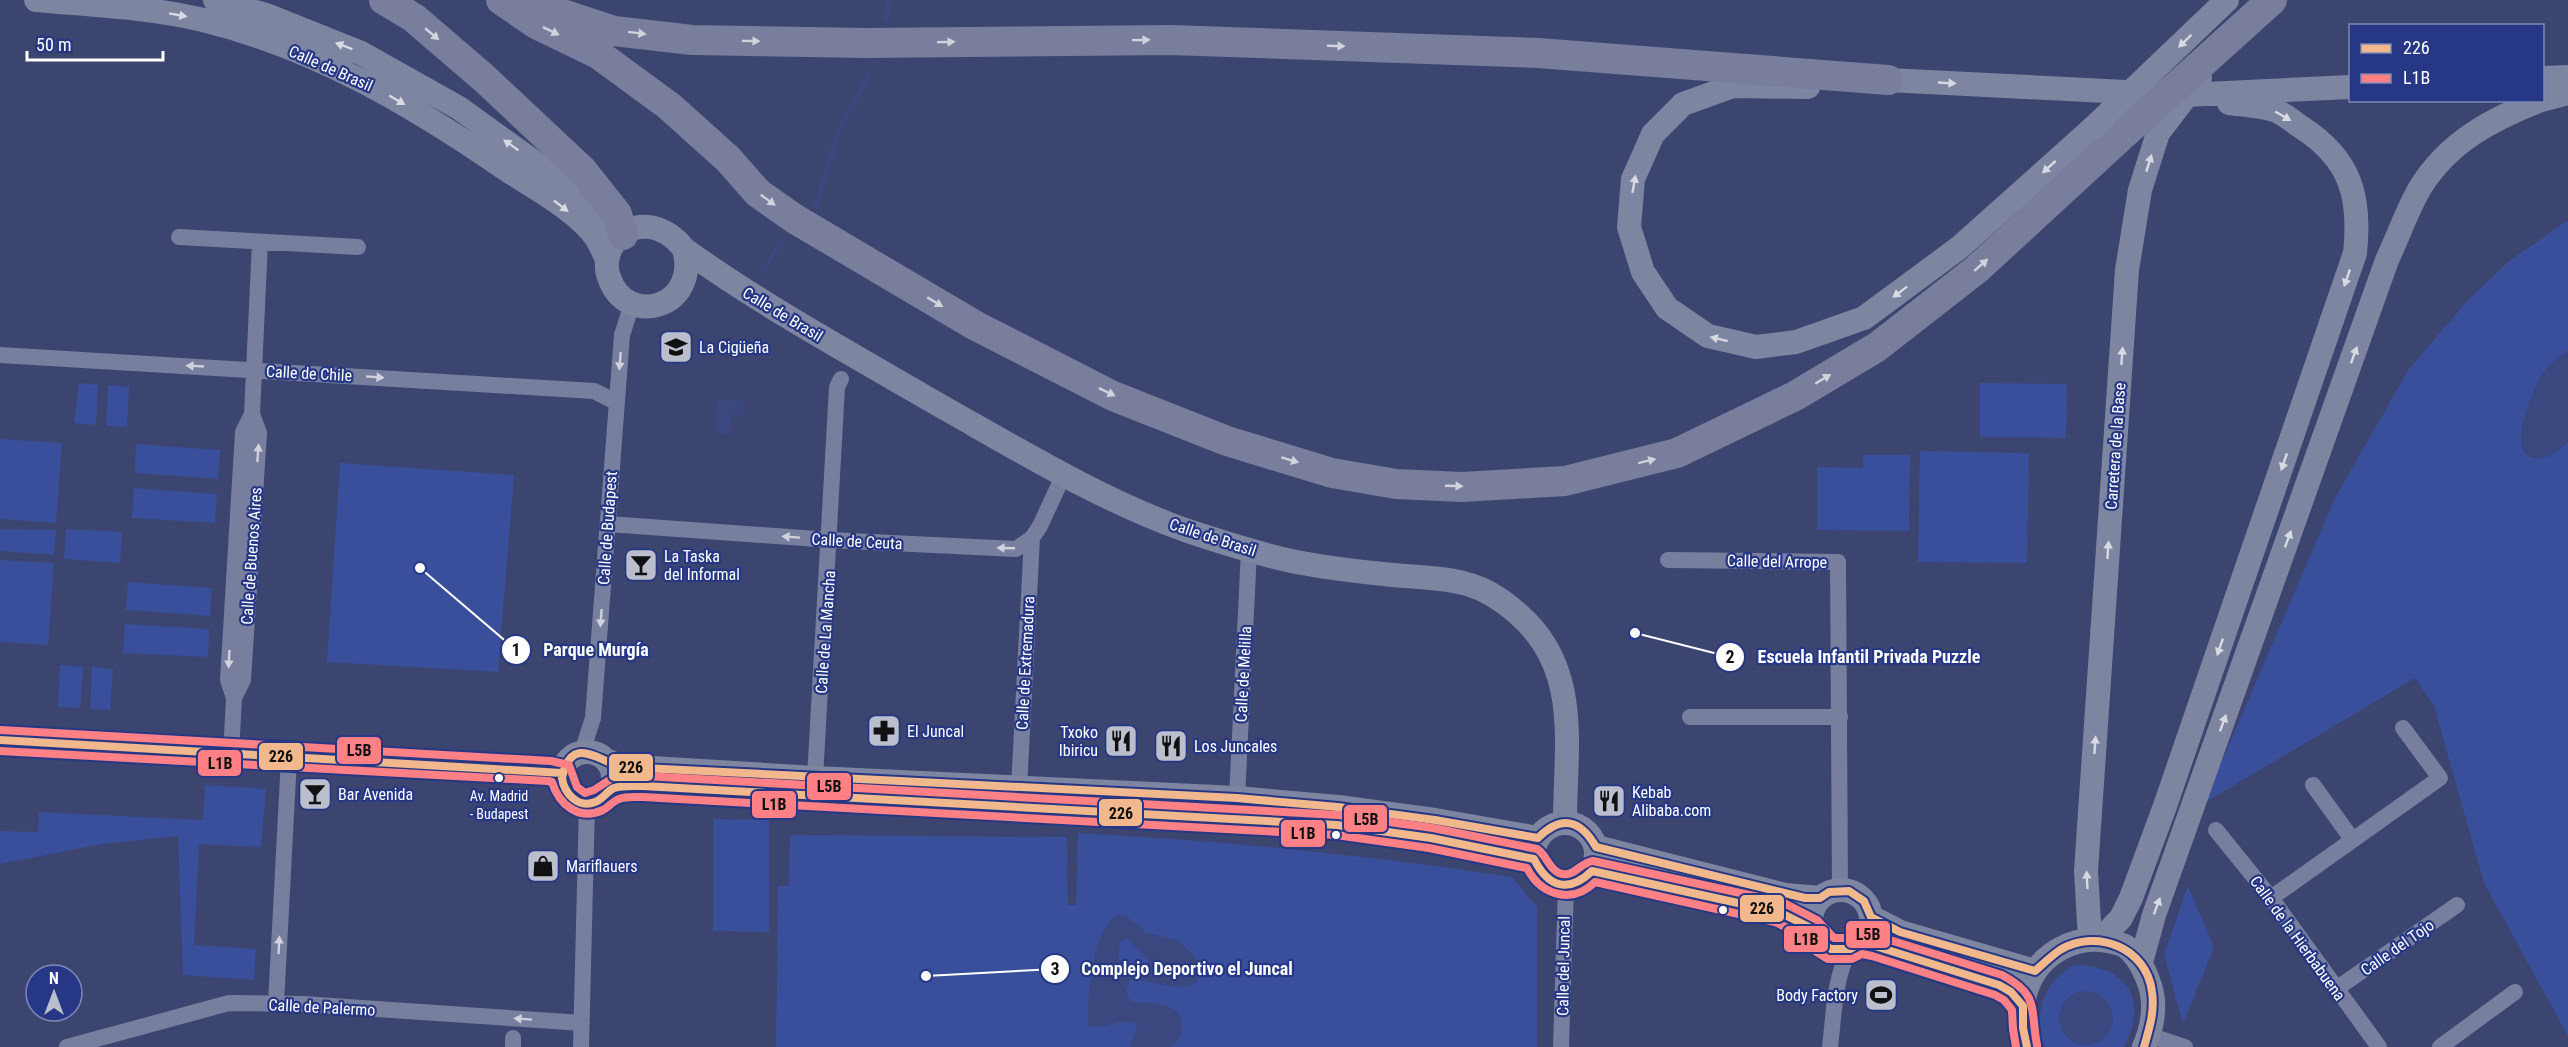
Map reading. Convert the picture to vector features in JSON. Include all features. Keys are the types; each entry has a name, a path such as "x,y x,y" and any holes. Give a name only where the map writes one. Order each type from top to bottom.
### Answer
{"highway":[{"path":"384,0 414,18 486,79 583,171 617,214 621,236"},
{"path":"501,0 536,24 598,54 669,106 728,159 758,193 795,219 976,326 1113,396 1227,441 1332,473 1396,484 1462,487 1565,481 1677,453 1795,396 1877,347 1977,269 2272,0"},
{"path":"520,0 615,31 692,40 867,43 1172,39 1538,53 1888,80"}],"street":[{"name":"Calle de Brasil","path":"36,0 144,10 202,20 256,35 348,72 445,128 535,190 549,196 596,238 607,260"},
{"name":"Calle de Brasil","path":"215,0 266,15 361,52 459,108 548,172 582,199 621,236"},
{"path":"2227,0 2093,128 1960,247 1864,318 1796,342 1756,348 1708,336 1666,308 1643,272 1629,227 1633,179 1653,134 1683,104 1733,86 1819,87 1888,80 2185,95 2349,87"},
{"name":"Carretera de la Base","path":"2095,939 2086,870 2127,270 2140,190 2158,133 2197,81 2272,0"},
{"path":"2544,78 2568,77"},
{"path":"2544,99 2568,93"},
{"path":"2095,939 2121,918 2131,898 2163,813 2355,253 2358,222 2351,181 2338,159 2313,135 2276,111 2185,95"},
{"path":"2141,962 2154,915 2387,260 2420,188 2451,148 2500,116 2537,102"},
{"path":"649,227 663,230 675,238 684,249 687,263 686,277 680,290 670,300 645,307 632,304 620,297 607,273 607,260 611,248 621,236 635,228 649,227"},
{"path":"179,237 358,247"},
{"name":"Calle de Buenos Aires","path":"231,754 234,698 228,680 243,432 252,414 260,242"},
{"name":"Calle de Brasil","path":"684,249 735,286 1064,474 1132,508 1183,529 1249,550 1297,562 1369,573 1440,579 1488,592 1517,613 1548,647 1563,688 1567,713 1565,822"},
{"name":"Calle de Brasil","path":"680,290 705,286 735,286"},
{"name":"Calle de Budapest","path":"582,752 593,718 622,335 632,304"},
{"name":"Calle de Chile","path":"0,355 594,391 616,402"},
{"name":"Calle de La Mancha","path":"815,778 837,387 841,379"},
{"path":"1032,538 1064,474"},
{"name":"Calle de Ceuta","path":"608,524 830,540 1016,549 1032,538"},
{"name":"Calle de Extremadura","path":"1019,788 1032,538"},
{"name":"Calle de Melilla","path":"1237,808 1249,550"},
{"name":"Calle del Arrope","path":"1668,560 1838,562 1840,717 1830,894"},
{"path":"1690,717 1840,717"},
{"path":"2271,898 2440,778 2403,728"},
{"path":"0,740 289,758 525,769 562,773"},
{"path":"1237,808 1019,788 619,766 596,753 582,752 566,764 562,773 562,784 567,794 576,801 587,804 597,802 610,790 643,786 794,796 1237,808 1338,807 1435,820 1536,848"},
{"path":"276,1004 289,758"},
{"path":"608,761 613,775 610,790"},
{"path":"2313,784 2352,839"},
{"path":"581,1047 587,804"},
{"path":"1565,822 1580,826 1590,835 1594,859 1580,882 1566,886 1552,883 1540,873 1536,848 1545,829 1565,822"},
{"name":"Calle de la Hierbabuena","path":"2216,830 2271,898 2379,1047"},
{"path":"1594,859 1785,894 1857,895 1869,908 1871,917 1867,936 1855,946 1843,962 1830,1047"},
{"path":"1594,859 1779,912 1812,928"},
{"name":"Calle del Juncal","path":"1561,1047 1566,886"},
{"path":"1830,894 1810,917 1812,928 1822,944 1830,949 1855,946 1894,951 1999,985 2011,992 2023,1006"},
{"name":"Calle del Tojo","path":"2336,989 2457,905"},
{"path":"1871,917 1900,932 2035,971"},
{"path":"2027,1047 2023,1028 2023,1006 2027,988 2035,971 2049,956 2069,944 2095,939 2124,945 2141,962 2151,988 2153,1011 2146,1041 2185,1047"},
{"path":"2440,1047 2515,992"},
{"name":"Calle de Palermo","path":"67,1047 229,1003 582,1023"}],"shaded area":[{"path":"2568,220 2568,1036 2484,883 2434,706 2415,678 2204,803 2335,498 2409,369 2468,300 2508,262"},
{"path":"2568,350 2568,442 2546,457 2531,457 2524,452 2521,443 2528,406 2541,376"},
{"path":"79,383 98,385 96,425 74,423"},
{"path":"1980,383 2067,384 2066,438 1980,437"},
{"path":"108,385 129,387 127,427 106,426"},
{"path":"717,399 744,401 743,415 732,414 730,434 715,433"},
{"path":"0,439 62,443 56,523 0,519"},
{"path":"136,444 220,450 218,479 135,473"},
{"path":"1920,451 2029,453 2027,563 1918,562"},
{"path":"1863,455 1910,455 1909,531 1817,530 1817,467 1863,468"},
{"path":"340,463 514,475 498,672 327,662"},
{"path":"134,488 217,494 215,523 132,518"},
{"path":"66,529 122,532 120,563 64,559"},
{"path":"0,530 56,530 54,555 0,551"},
{"path":"0,560 54,563 48,645 0,642"},
{"path":"128,582 212,588 210,616 126,610"},
{"path":"125,624 209,629 208,657 123,653"},
{"path":"60,665 83,667 80,708 58,707"},
{"path":"92,667 113,669 110,710 90,709"},
{"path":"205,785 266,789 261,847 199,844 194,945 256,949 254,980 183,975 178,836 102,844 0,864 0,831 38,832 39,812 203,820"},
{"path":"713,819 769,820 769,932 713,931"},
{"path":"1078,833 1295,850 1512,877 1537,907 1537,1047 776,1047 778,886 789,886 790,835 1067,837 1068,905 1076,905"},
{"path":"2188,886 2214,947 2183,1024 2164,954"},
{"path":"1118,915 1126,916 1147,933 1176,940 1191,952 1202,968 1196,983 1188,986 1172,987 1131,979 1126,990 1130,1001 1161,1004 1178,1012 1182,1022 1182,1031 1171,1047 1131,1047 1137,1025 1132,1022 1120,1022 1100,1027 1088,1026 1093,965 1102,934 1109,922","holes":["1126,938 1149,960 1148,964 1129,969 1123,961 1118,960 1120,942"]},
{"path":"2074,965 2108,971 2128,988 2133,1000 2134,1014 2124,1047 2045,1047 2040,1023 2043,1000 2055,980"},
{"path":"2086,991 2096,993 2105,999 2111,1008 2113,1018 2111,1028 2105,1037 2096,1043 2086,1045 2076,1043 2067,1037 2061,1028 2059,1018 2061,1008 2067,999 2076,993"}],"waterway":[{"path":"886,19 889,0"},
{"path":"816,206 838,132 869,74"},
{"path":"765,268 779,245"}],"transit line":[{"name":"L5B","path":"1,730 551,761 569,765 577,787 585,793 611,779 644,776 1338,815 1433,828 1537,849 1559,873 1569,874 1593,861 1782,902 1817,920 1834,938 1847,938 1859,933 1877,936 2002,975 2023,989 2028,996 2033,1012 2037,1045"},
{"name":"226","path":"0,740 562,773"},
{"name":"L1B","path":"0,751 548,781 552,782 565,804 571,809 586,814 603,810 622,798 643,797 1336,835 1429,848 1527,868 1540,885 1558,894 1577,893 1595,882 1775,922 1804,936 1815,951 1828,959 1852,959 1862,954 1872,956 1995,995 2004,1000 2012,1010 2016,1047"},
{"name":"226","path":"2027,1047 2023,1028 2023,1006 2011,992 1999,985 1875,946 1860,943 1850,949 1831,949 1822,944 1811,928 1779,912 1592,871 1575,883 1559,884 1546,876 1534,859 1431,838 1337,825 643,786 614,788 598,801 589,804 573,798 563,784 562,778 571,757 578,753 585,753 619,766 628,767 1237,798 1338,807 1435,820 1538,838 1555,826 1570,823 1583,831 1596,847 1805,898 1820,898 1829,892 1849,891 1864,901 1871,917 1900,932 2035,971 2060,950 2074,944 2089,941 2118,946 2141,964 2152,992 2151,1020 2144,1047"}],"place":[{"name":"La Cigüeña","path":"676,347"},
{"name":"La Taska del Informal","path":"641,565"},
{"name":"Parque Murgía","path":"420,568"},
{"name":"Escuela Infantil Privada Puzzle","path":"1635,633"},
{"name":"El Juncal","path":"884,731"},
{"name":"Txoko Ibiricu","path":"1121,741"},
{"name":"Los Juncales","path":"1171,746"},
{"name":"Av. Madrid - Budapest","path":"499,778"},
{"name":"Bar Avenida","path":"315,794"},
{"name":"Kebab Alibaba.com","path":"1609,801"},
{"name":"Mariflauers","path":"543,866"},
{"name":"Complejo Deportivo el Juncal","path":"926,976"},
{"name":"Body Factory","path":"1881,995"}]}
